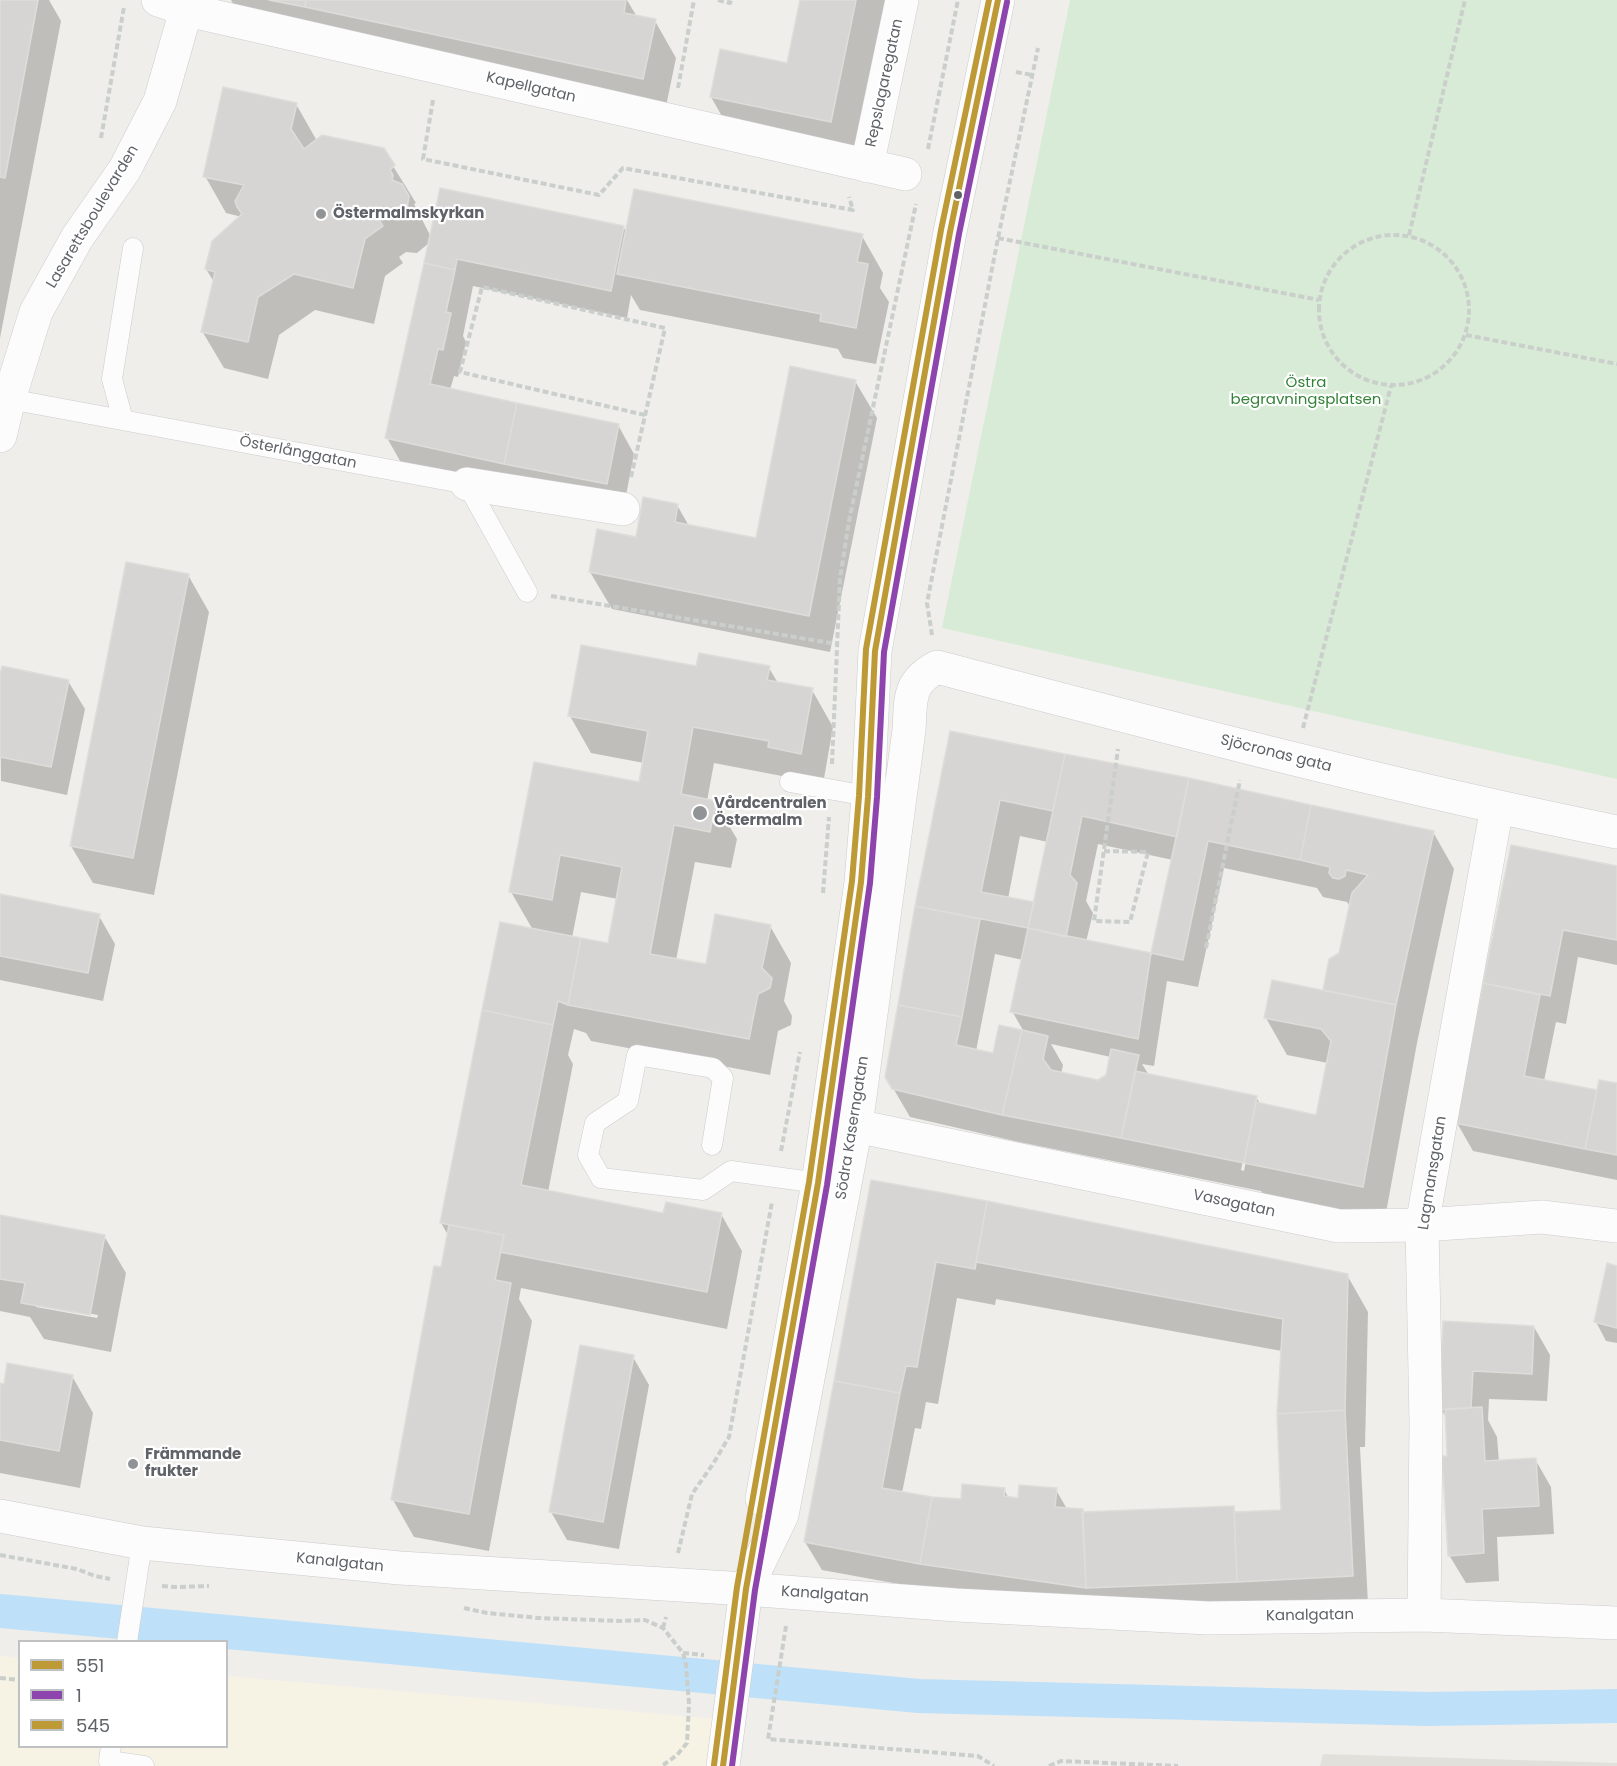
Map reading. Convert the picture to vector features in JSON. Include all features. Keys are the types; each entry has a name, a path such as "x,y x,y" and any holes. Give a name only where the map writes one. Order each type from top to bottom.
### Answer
{"street":[{"name":"Repslagaregatan","path":"853,162 902,0"},
{"name":"Södra Kaserngatan","path":"830,1185 856,1126 883,799 875,651 950,232 998,0"},
{"name":"Kapellgatan","path":"178,3 438,67 905,174"},
{"name":"Lasarettsboulevarden","path":"3,419 36,312 77,238 126,169 160,101 178,3"},
{"path":"466,484 623,509"},
{"name":"Södra Kaserngatan","path":"721,1764 746,1589 830,1185 861,882 912,693 922,675 937,667"},
{"name":"Sjöcronas gata","path":"937,667 1295,760 1617,832"},
{"name":"Lagmansgatan","path":"1424,1615 1426,1422 1422,1225 1497,807"},
{"name":"Vasagatan","path":"856,1126 1339,1226 1422,1225 1542,1217 1617,1226"},
{"name":"Kanalgatan","path":"0,1516 142,1543 400,1569 746,1589 956,1605 1208,1618 1424,1615 1617,1623"}],"lane":[{"path":"123,420 112,379 133,248"},
{"name":"Österlånggatan","path":"3,419 123,420 466,484"},
{"path":"466,484 526,592"},
{"path":"790,782 883,799"},
{"path":"712,1145 723,1077 713,1068 637,1055 628,1101 595,1123 588,1155 601,1178 703,1190 731,1171 830,1185"},
{"path":"127,1640 142,1543"},
{"path":"110,1754 144,1766"}],"path":[{"path":"101,139 126,0"},
{"path":"672,120 694,0"},
{"path":"718,0 730,3 730,0"},
{"path":"1409,235 1465,0"},
{"path":"937,667 927,603 998,238 1038,48"},
{"path":"438,67 423,159 599,195 623,168 853,210 853,162"},
{"path":"1384,234 1409,235 1433,244 1453,261 1466,284 1470,310 1466,335 1454,356 1437,373 1415,383 1391,386 1361,378 1336,359 1321,332 1319,300 1326,276 1341,256 1361,242 1384,234"},
{"path":"998,238 1319,300"},
{"path":"623,509 645,415 665,328 482,287 460,372 645,415"},
{"path":"1466,335 1617,364"},
{"path":"1295,760 1391,386"},
{"path":"526,592 875,651"},
{"path":"1104,851 1148,852 1130,922 1094,921 1122,715"},
{"path":"1206,948 1246,747"},
{"path":"791,1593 768,1739 978,1755 994,1766"},
{"path":"662,1766 677,1755 687,1743 689,1704 686,1665"},
{"path":"0,1678 18,1680"},
{"path":"1049,1766 1061,1761 1178,1766"}],"shaded area":[{"path":"0,1656 18,1658 18,1748 228,1748 228,1676 729,1720 722,1766 0,1766"},
{"path":"1323,1754 1617,1763 1617,1766 1320,1766"}],"green space":[{"name":"Östra begravningsplatsen","path":"1070,0 1617,0 1617,779 942,628"}],"building":[{"path":"0,0 38,0 5,178 0,177"},
{"path":"269,0 306,0 305,7"},
{"path":"306,0 626,0 624,13 656,19 643,79 305,7"},
{"path":"800,0 856,0 831,122 710,97 720,49 787,63"},
{"name":"Östermalmskyrkan","path":"223,87 297,103 291,129 304,149 322,135 384,148 395,165 390,170 393,175 392,180 402,184 409,196 407,208 403,212 395,217 385,215 379,219 383,226 365,239 353,288 294,274 258,297 248,342 201,332 215,272 205,269 212,241 242,214 235,201 244,185 203,177"},
{"path":"440,188 624,226 611,291 457,259 455,270 424,263"},
{"path":"634,189 863,234 857,262 868,264 856,328 820,321 821,314 617,274"},
{"path":"424,263 455,270 446,312 451,313 443,350 438,349 430,384 517,403 504,464 385,438"},
{"path":"790,366 856,380 809,616 589,572 597,529 636,537 643,497 678,504 675,522 756,538"},
{"path":"517,403 619,424 607,484 504,464"},
{"path":"126,562 189,574 133,858 70,846"},
{"path":"581,645 696,666 699,653 770,666 767,680 813,688 801,754 768,747 769,741 693,727 681,794 716,801 710,832 674,825 650,954 706,964 715,914 771,925 762,968 772,978 770,988 758,994 749,1039 568,1005 581,938 608,943 622,867 560,855 552,900 509,892 534,762 639,782 648,731 568,716"},
{"path":"2,666 69,680 51,767 0,757 0,674"},
{"path":"950,731 1065,754 1053,811 1000,800 981,892 1034,902 1028,928 915,906"},
{"path":"1065,754 1189,778 1177,837 1082,816 1070,875 1077,883 1066,937 1028,928"},
{"path":"1189,778 1311,805 1300,860 1208,841 1183,960 1151,953"},
{"path":"1311,805 1434,831 1396,1005 1323,990 1329,959 1339,953 1352,893 1368,875 1346,870 1345,876 1339,879 1333,878 1329,873 1330,867 1300,860"},
{"path":"1511,845 1617,866 1617,940 1563,930 1550,996 1483,983"},
{"path":"0,894 100,914 88,973 0,956"},
{"path":"915,906 980,919 962,1017 898,1005"},
{"path":"500,922 581,938 568,1005 558,1001 553,1025 482,1010"},
{"path":"1028,928 1151,953 1138,1039 1010,1012"},
{"path":"1272,980 1396,1005 1363,1187 1244,1163 1256,1102 1316,1115 1331,1041 1321,1029 1264,1018"},
{"path":"1483,983 1540,995 1524,1076 1597,1090 1585,1149 1455,1123"},
{"path":"898,1005 962,1017 956,1045 993,1053 999,1025 1022,1030 1002,1115 892,1089 885,1077"},
{"path":"482,1010 553,1025 521,1185 663,1213 666,1202 722,1213 707,1292 500,1252 504,1235 440,1223"},
{"path":"1022,1030 1048,1036 1043,1059 1051,1070 1098,1080 1106,1075 1111,1049 1139,1055 1121,1138 1002,1115"},
{"path":"1135,1071 1257,1096 1244,1163 1121,1138"},
{"path":"1599,1080 1617,1083 1617,1155 1585,1149"},
{"path":"871,1180 987,1201 975,1269 936,1262 917,1367 906,1366 900,1393 834,1381"},
{"path":"987,1201 1348,1274 1345,1410 1277,1414 1283,1319 976,1262"},
{"path":"0,1215 105,1235 90,1315 21,1303 25,1283 0,1279"},
{"path":"449,1225 504,1235 495,1280 511,1283 469,1514 391,1500 434,1266 441,1267"},
{"path":"1607,1263 1617,1266 1617,1328 1594,1322"},
{"path":"1443,1321 1534,1326 1532,1374 1473,1371 1471,1408 1439,1410"},
{"path":"580,1345 634,1355 603,1522 549,1512"},
{"path":"7,1363 73,1375 59,1451 0,1440 0,1383 4,1384"},
{"path":"834,1381 900,1393 882,1488 932,1497 920,1564 804,1542"},
{"path":"1482,1407 1485,1461 1536,1458 1539,1506 1482,1509 1484,1553 1448,1556 1442,1456 1447,1456 1445,1409"},
{"path":"1345,1410 1353,1576 1237,1582 1234,1512 1281,1510 1277,1414"},
{"path":"962,1484 1005,1488 1004,1496 1018,1498 1019,1485 1057,1488 1055,1507 1083,1509 1086,1588 920,1564 932,1497 961,1499"},
{"path":"1234,1506 1237,1582 1086,1588 1082,1512"}],"waterway":[{"path":"0,1611 919,1696 1427,1709 1617,1706"}],"transit line":[{"name":"545","path":"714,1765 737,1587 809,1182 852,881 859,796 866,649 941,230 989,0"},
{"name":"551","path":"723,1766 746,1589 818,1183 861,882 868,797 875,651 950,232 998,0"},
{"name":"1","path":"732,1766 755,1590 827,1185 870,883 884,652 959,234 1007,2"}],"place":[{"name":"Östermalmskyrkan","path":"321,214"},
{"name":"Vårdcentralen Östermalm","path":"700,813"},
{"name":"Främmande frukter","path":"133,1464"}]}
